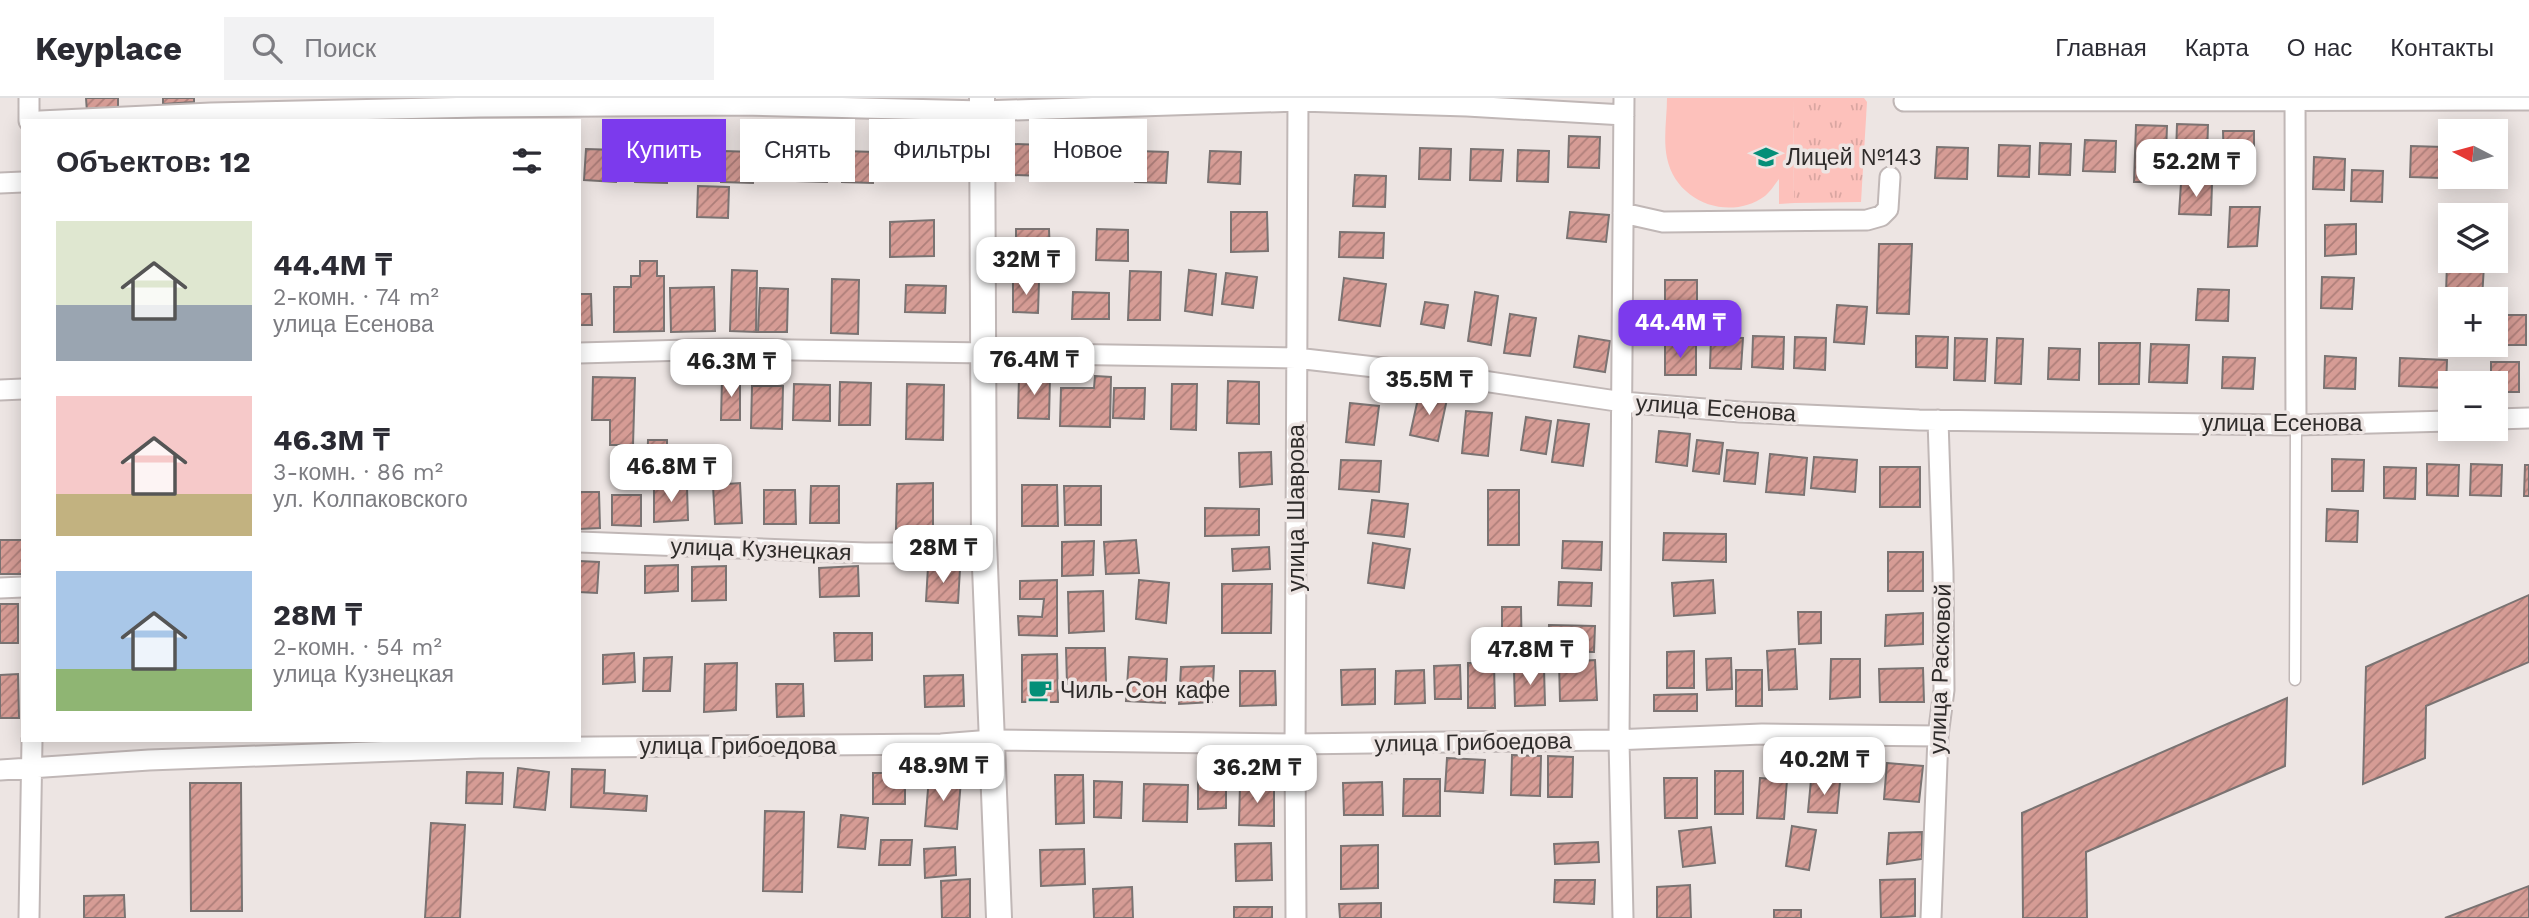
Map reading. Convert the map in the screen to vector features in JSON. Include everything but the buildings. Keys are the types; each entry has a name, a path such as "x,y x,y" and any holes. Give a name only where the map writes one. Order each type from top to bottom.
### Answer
{"street":[{"path":"29,98 29,119"},
{"path":"2295,99 2296,425"},
{"path":"83,119 211,113 479,108 1298,100 1467,106 1624,107 1619,740 1623,918"},
{"name":"улица Шаврова","path":"1296,918 1298,100"},
{"path":"1904,101 2529,100"},
{"path":"982,105 984,552 999,918"},
{"path":"1623,213 1663,222 1867,220 1881,216 1888,209 1890,177"},
{"path":"0,183 21,182"},
{"name":"улица Есенова","path":"581,354 725,349 1296,358 1436,374 1623,402 1740,412 1938,420 2296,425 2438,421"},
{"path":"0,390 21,389"},
{"path":"2508,419 2529,418"},
{"name":"улица Расковой","path":"1931,918 1938,736 1944,690 1938,420"},
{"name":"улица Кузнецкая","path":"581,542 865,553 984,552"},
{"path":"0,588 21,587"},
{"name":"улица Грибоедова","path":"0,770 478,744 942,744 992,740 1295,744 1619,740 1762,734 1938,736"},
{"path":"29,918 32,742"}],"lane":[{"path":"2295,680 2296,425"}],"green space":[{"path":"1667,98 1793,98 1794,203 1779,204 1779,179 1765,196 1751,204 1736,207 1721,207 1692,196 1672,173 1667,158"},
{"path":"1793,98 1864,98 1867,102 1861,202 1794,203"}],"place":[{"name":"Лицей №143","path":"1766,157"},
{"name":"Чиль-Сон кафе","path":"1040,690"}]}
